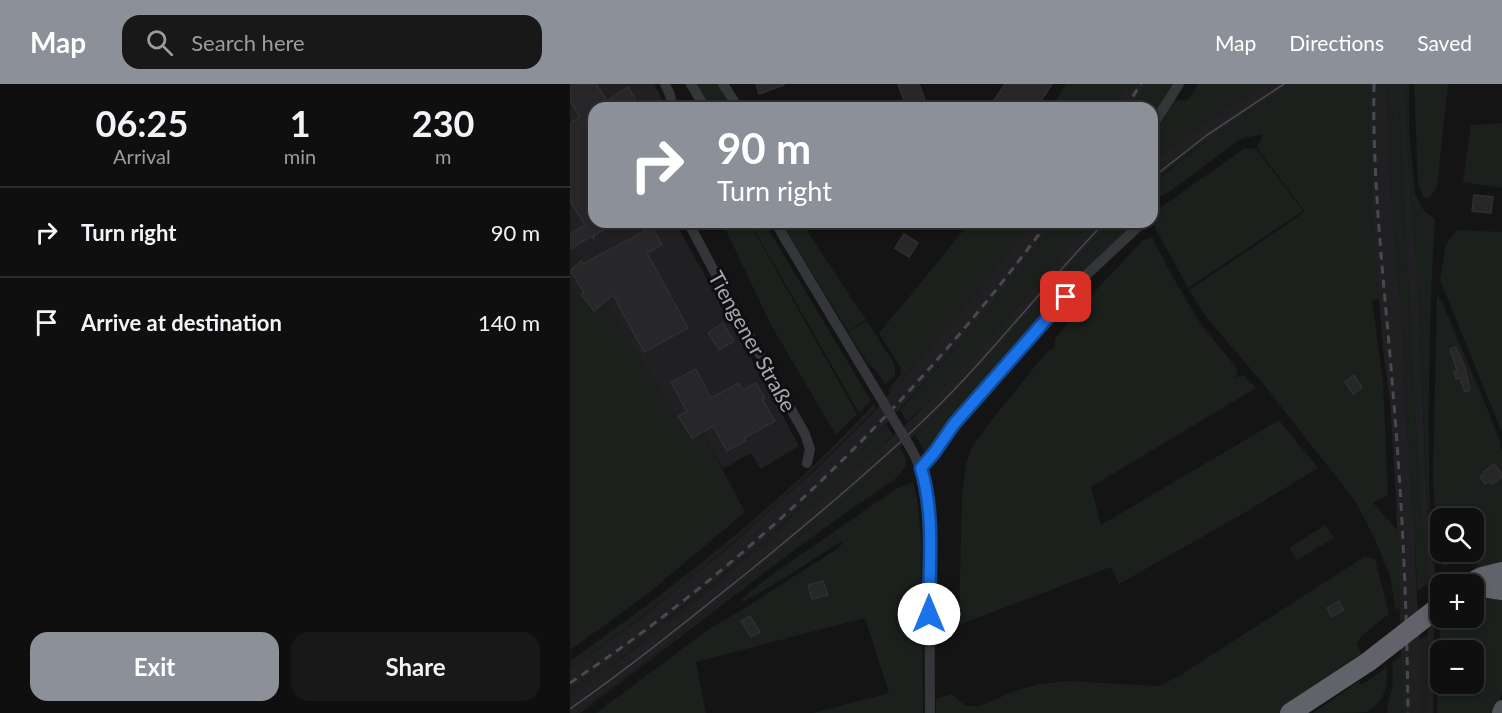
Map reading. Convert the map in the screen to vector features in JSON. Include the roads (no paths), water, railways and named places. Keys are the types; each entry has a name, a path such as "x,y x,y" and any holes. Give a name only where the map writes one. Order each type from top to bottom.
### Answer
{"highway":[{"path":"1484,576 1502,572"},
{"path":"1484,587 1502,582"},
{"path":"1290,713 1368,666 1430,615"},
{"path":"1304,713 1430,622"}],"main road":[{"path":"1500,713 1502,708"}],"street":[{"path":"665,84 672,102"},
{"path":"691,84 702,102"},
{"path":"723,84 734,102"},
{"path":"1158,117 1179,84"},
{"name":"Tiengener Straße","path":"691,228 805,434 810,449 807,463"},
{"path":"779,228 909,445 921,468 926,484 929,508 930,713"},
{"path":"921,468 954,424 1082,279 1137,228"}],"tram line":[{"path":"1158,173 1207,135 1284,84"},
{"path":"570,709 640,658 753,568 885,456 951,393 1099,228"}],"railway":[{"path":"1129,102 1141,84"},
{"path":"1374,84 1377,200 1401,512 1408,713"},
{"path":"570,683 635,638 700,587 756,541 809,492 861,442 959,335 1043,228"}]}
